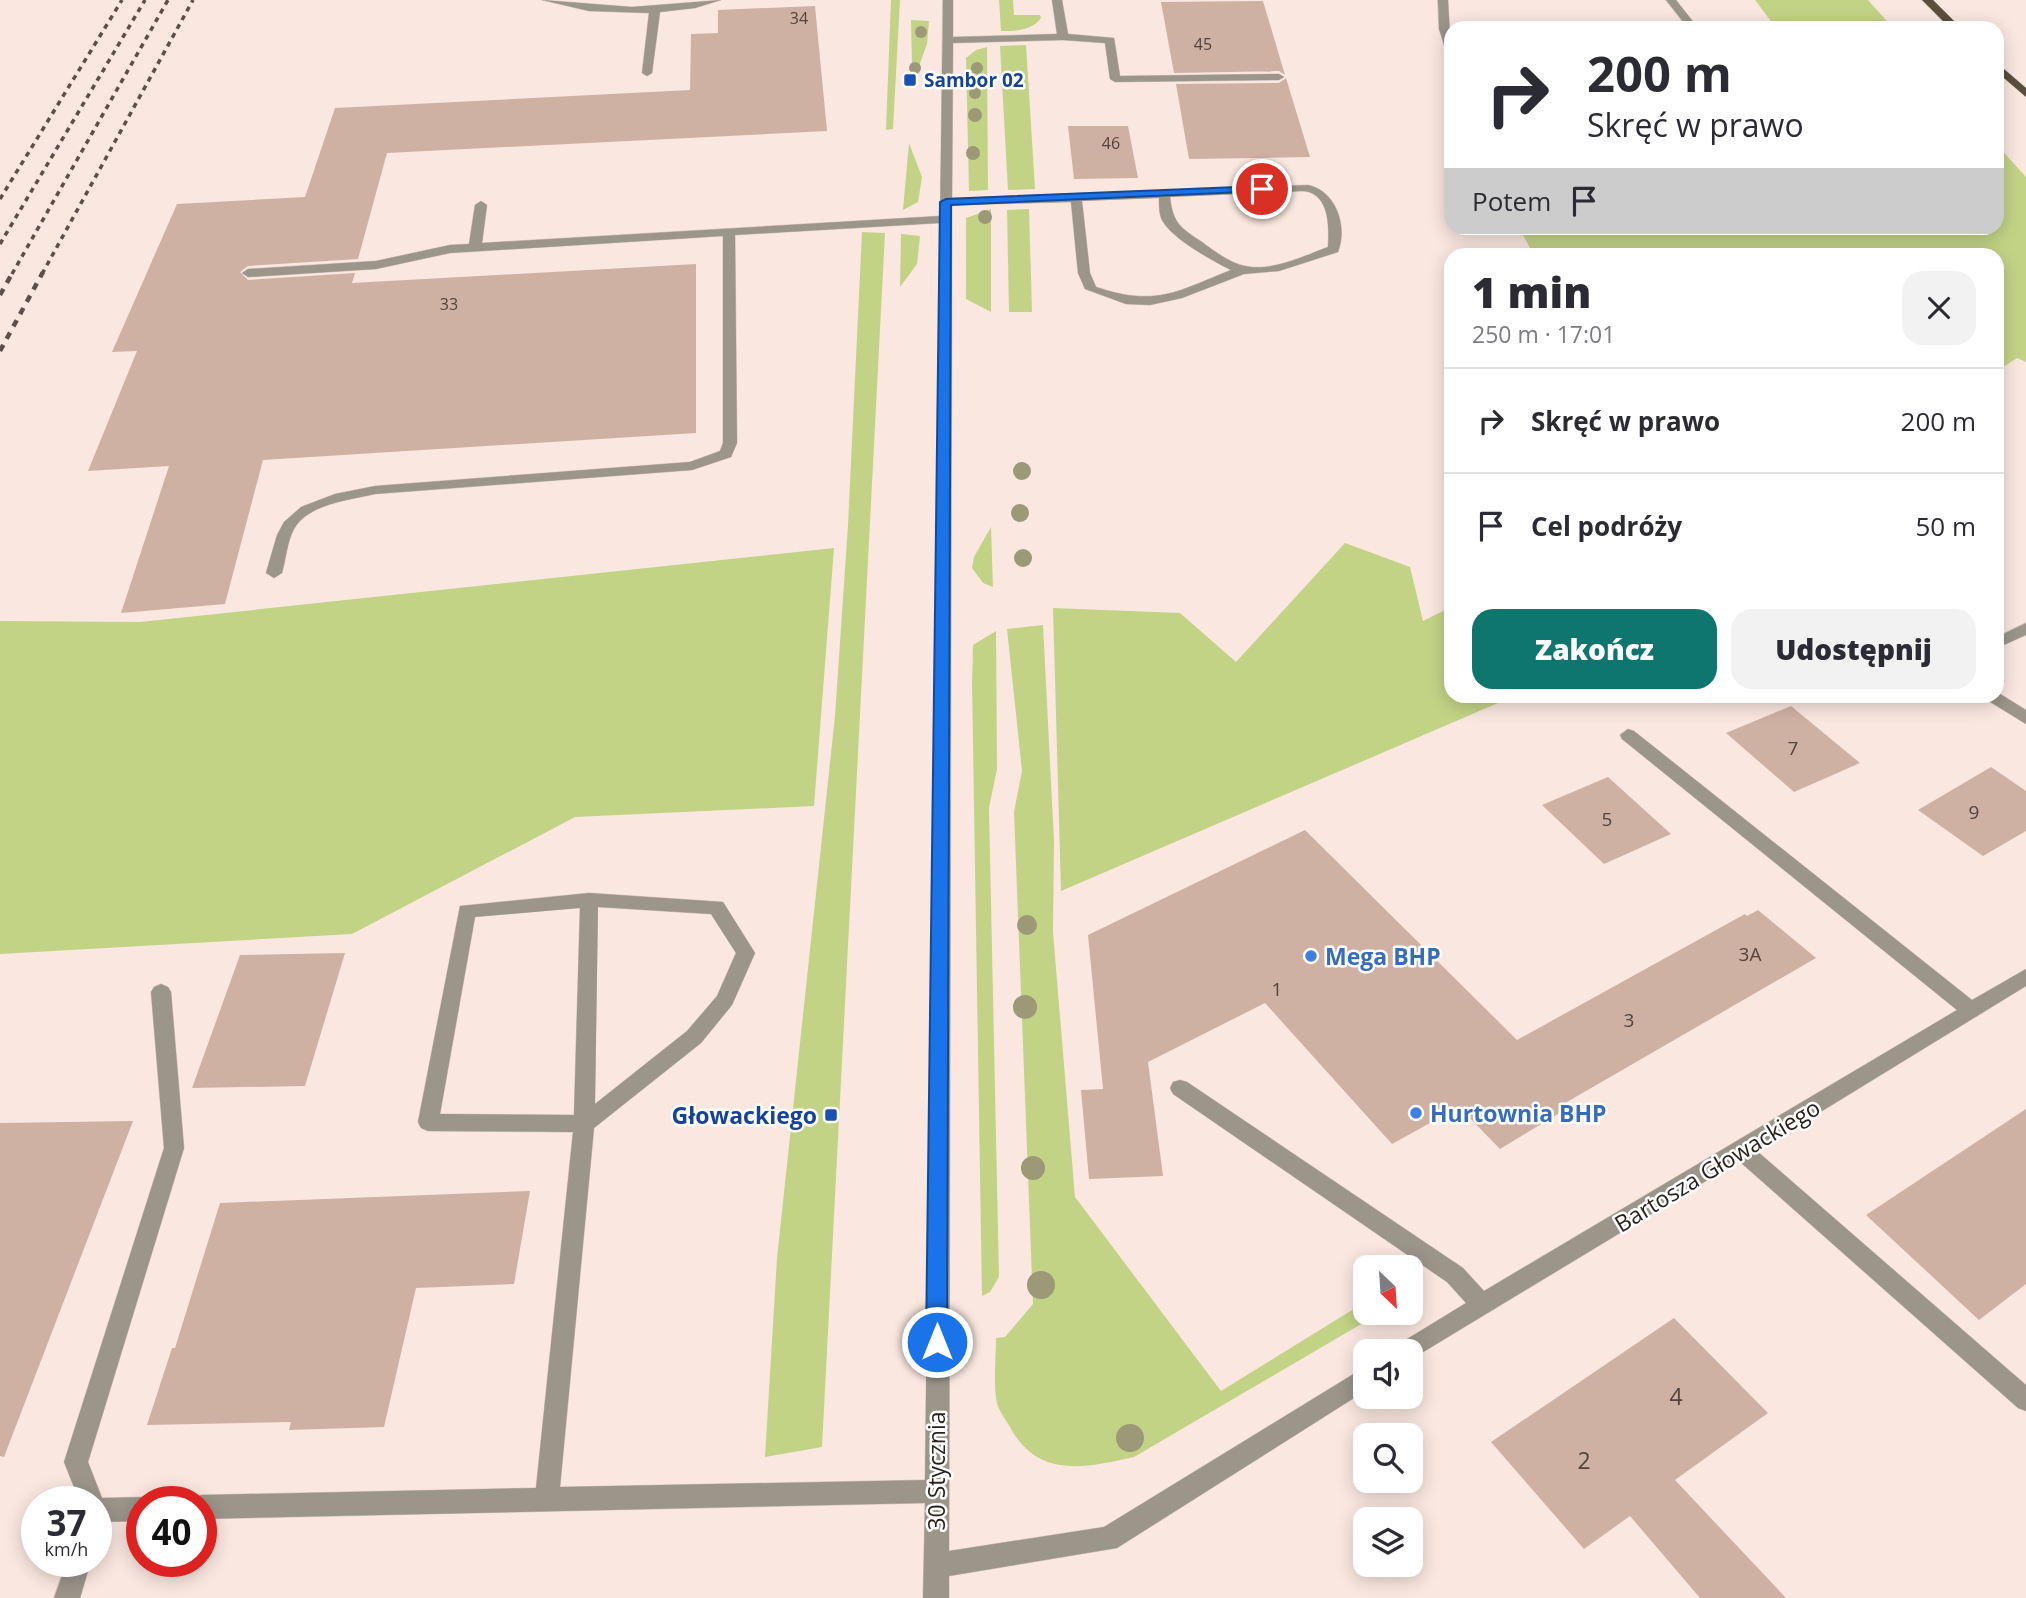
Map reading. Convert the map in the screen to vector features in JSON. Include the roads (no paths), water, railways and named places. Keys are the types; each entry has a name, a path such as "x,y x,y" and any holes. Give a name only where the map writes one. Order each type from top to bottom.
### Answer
{"main road":[{"path":"1927,0 1949,21"},
{"path":"2004,73 2026,94"}],"street":[{"path":"547,0 591,8 654,9 716,0"},
{"name":"30 Stycznia","path":"936,1598 948,0"},
{"path":"1057,0 1063,37"},
{"path":"1443,0 1444,29"},
{"path":"1671,0 1688,21"},
{"path":"647,73 654,9"},
{"path":"947,40 1063,37 1110,40 1115,79 1279,77"},
{"path":"247,273 376,265 450,249 729,232 1076,196 1312,189 1329,202 1336,229 1334,249 1308,260 1242,270 1170,296 1139,302 1113,297 1091,289 1084,273 1076,196"},
{"path":"1164,193 1168,221 1185,237 1242,270"},
{"path":"475,247 481,205"},
{"path":"274,573 288,526 310,509 334,500 375,490 692,467 726,454 730,443 729,232"},
{"path":"2004,639 2026,628"},
{"path":"2004,703 2026,718"},
{"path":"1628,735 1972,1011"},
{"path":"547,1500 584,1124 589,900"},
{"path":"589,900 716,907 746,953 725,1000 694,1037 584,1124 428,1122 467,911 589,900"},
{"name":"Bartosza Głowackiego","path":"1423,1341 1742,1151 2026,976"},
{"path":"86,1486 76,1462 174,1148 161,992"},
{"path":"1180,1088 1455,1275 1481,1304"},
{"path":"1742,1151 2026,1399"},
{"path":"937,1565 1108,1539 1353,1386"},
{"path":"217,1507 936,1491"},
{"path":"67,1598 74,1577"}],"railway":[{"path":"0,199 122,0"},
{"path":"0,244 145,0"},
{"path":"12,274 168,0"},
{"path":"42,274 193,0"},
{"path":"0,295 13,272"},
{"path":"0,351 43,272"}],"place":[{"name":"Sambor 02","path":"910,80"},
{"name":"Mega BHP","path":"1311,956"},
{"name":"Hurtownia BHP","path":"1416,1113"},
{"name":"Głowackiego","path":"831,1115"}]}
